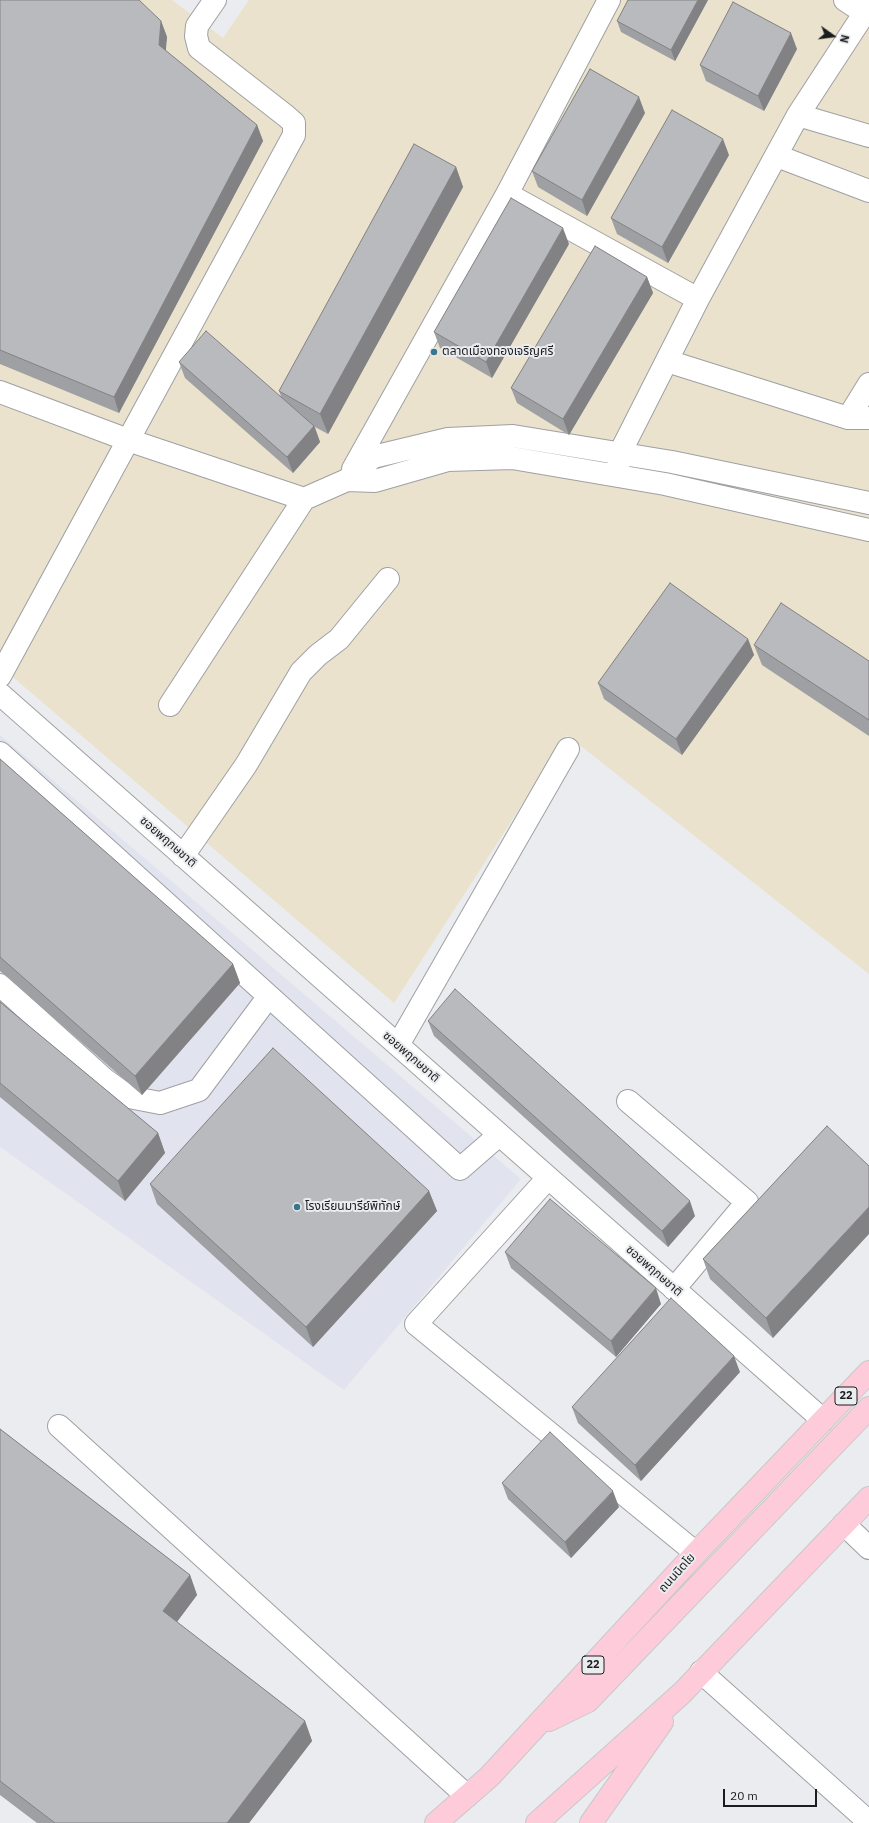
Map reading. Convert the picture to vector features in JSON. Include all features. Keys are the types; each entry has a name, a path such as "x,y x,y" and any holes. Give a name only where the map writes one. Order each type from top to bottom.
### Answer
{"main road":[{"name":"ถนนนิตโย","path":"436,1823 489,1777 696,1553 869,1372"},
{"path":"538,1725 588,1701 869,1408"},
{"path":"537,1823 682,1693 869,1498"},
{"path":"591,1823 682,1693"},
{"name":"ถนนนิตโย","path":"456,1823 489,1777"}],"street":[{"path":"0,690 128,440 294,135 294,123 199,48 196,36 197,26 215,0"},
{"path":"347,480 507,194 609,0"},
{"path":"617,475 620,453 698,299 778,156 798,115 867,9 845,0"},
{"path":"798,115 869,136"},
{"path":"778,156 869,190"},
{"path":"507,194 698,299"},
{"path":"667,361 859,418 869,384"},
{"path":"0,392 128,440 304,499"},
{"path":"170,705 304,499 347,480 373,457 448,439 513,436 672,462 869,503"},
{"path":"347,480 375,481 448,460 512,458 665,484 869,530"},
{"path":"183,856 246,765 301,672 339,639 388,579"},
{"name":"ซอยพฤกษชาติ","path":"0,690 183,856 823,1420"},
{"path":"398,1045 568,749"},
{"path":"0,752 460,1169 499,1134"},
{"path":"0,986 104,1079 130,1097 160,1103 199,1090 269,996"},
{"path":"628,1101 746,1202 674,1289"},
{"path":"548,1178 416,1324 696,1553"},
{"path":"59,1426 467,1796"},
{"path":"844,1524 869,1548"},
{"path":"701,1672 869,1822"}],"shaded area":[{"name":"ตลาดเมืองทองเจริญศรี","path":"0,0 172,0 223,38 249,0 869,0 869,974 567,735 394,1003 0,666"},
{"path":"0,735 521,1179 344,1390 0,1147"}],"building":[{"path":"0,0 139,0 161,21 159,45 257,125 114,397 0,350"},
{"path":"628,0 698,0 671,50 617,21"},
{"path":"733,2 791,33 758,96 700,65"},
{"path":"590,69 639,97 582,200 532,171"},
{"path":"672,110 723,139 662,247 611,218"},
{"path":"414,144 456,167 320,414 279,391"},
{"path":"511,198 563,228 486,362 434,332"},
{"path":"595,246 647,277 563,419 511,388"},
{"path":"206,331 314,426 287,457 179,362"},
{"path":"670,583 748,639 676,739 598,683"},
{"path":"781,603 869,661 869,720 754,645"},
{"path":"0,759 233,964 135,1076 0,957"},
{"path":"455,989 690,1201 662,1231 428,1021"},
{"path":"0,1002 158,1133 118,1181 0,1083"},
{"name":"โรงเรียนมารีย์พิทักษ์","path":"273,1048 429,1191 306,1327 150,1184"},
{"path":"827,1126 869,1166 869,1207 766,1318 703,1259"},
{"path":"550,1199 656,1288 611,1341 505,1252"},
{"path":"671,1298 734,1356 635,1465 572,1407"},
{"path":"0,1429 190,1575 163,1611 305,1721 227,1823 55,1823 0,1781"},
{"path":"550,1432 613,1491 565,1542 502,1483"}],"place":[{"name":"ตลาดเมืองทองเจริญศรี","path":"434,352"},
{"name":"โรงเรียนมารีย์พิทักษ์","path":"297,1207"}]}
